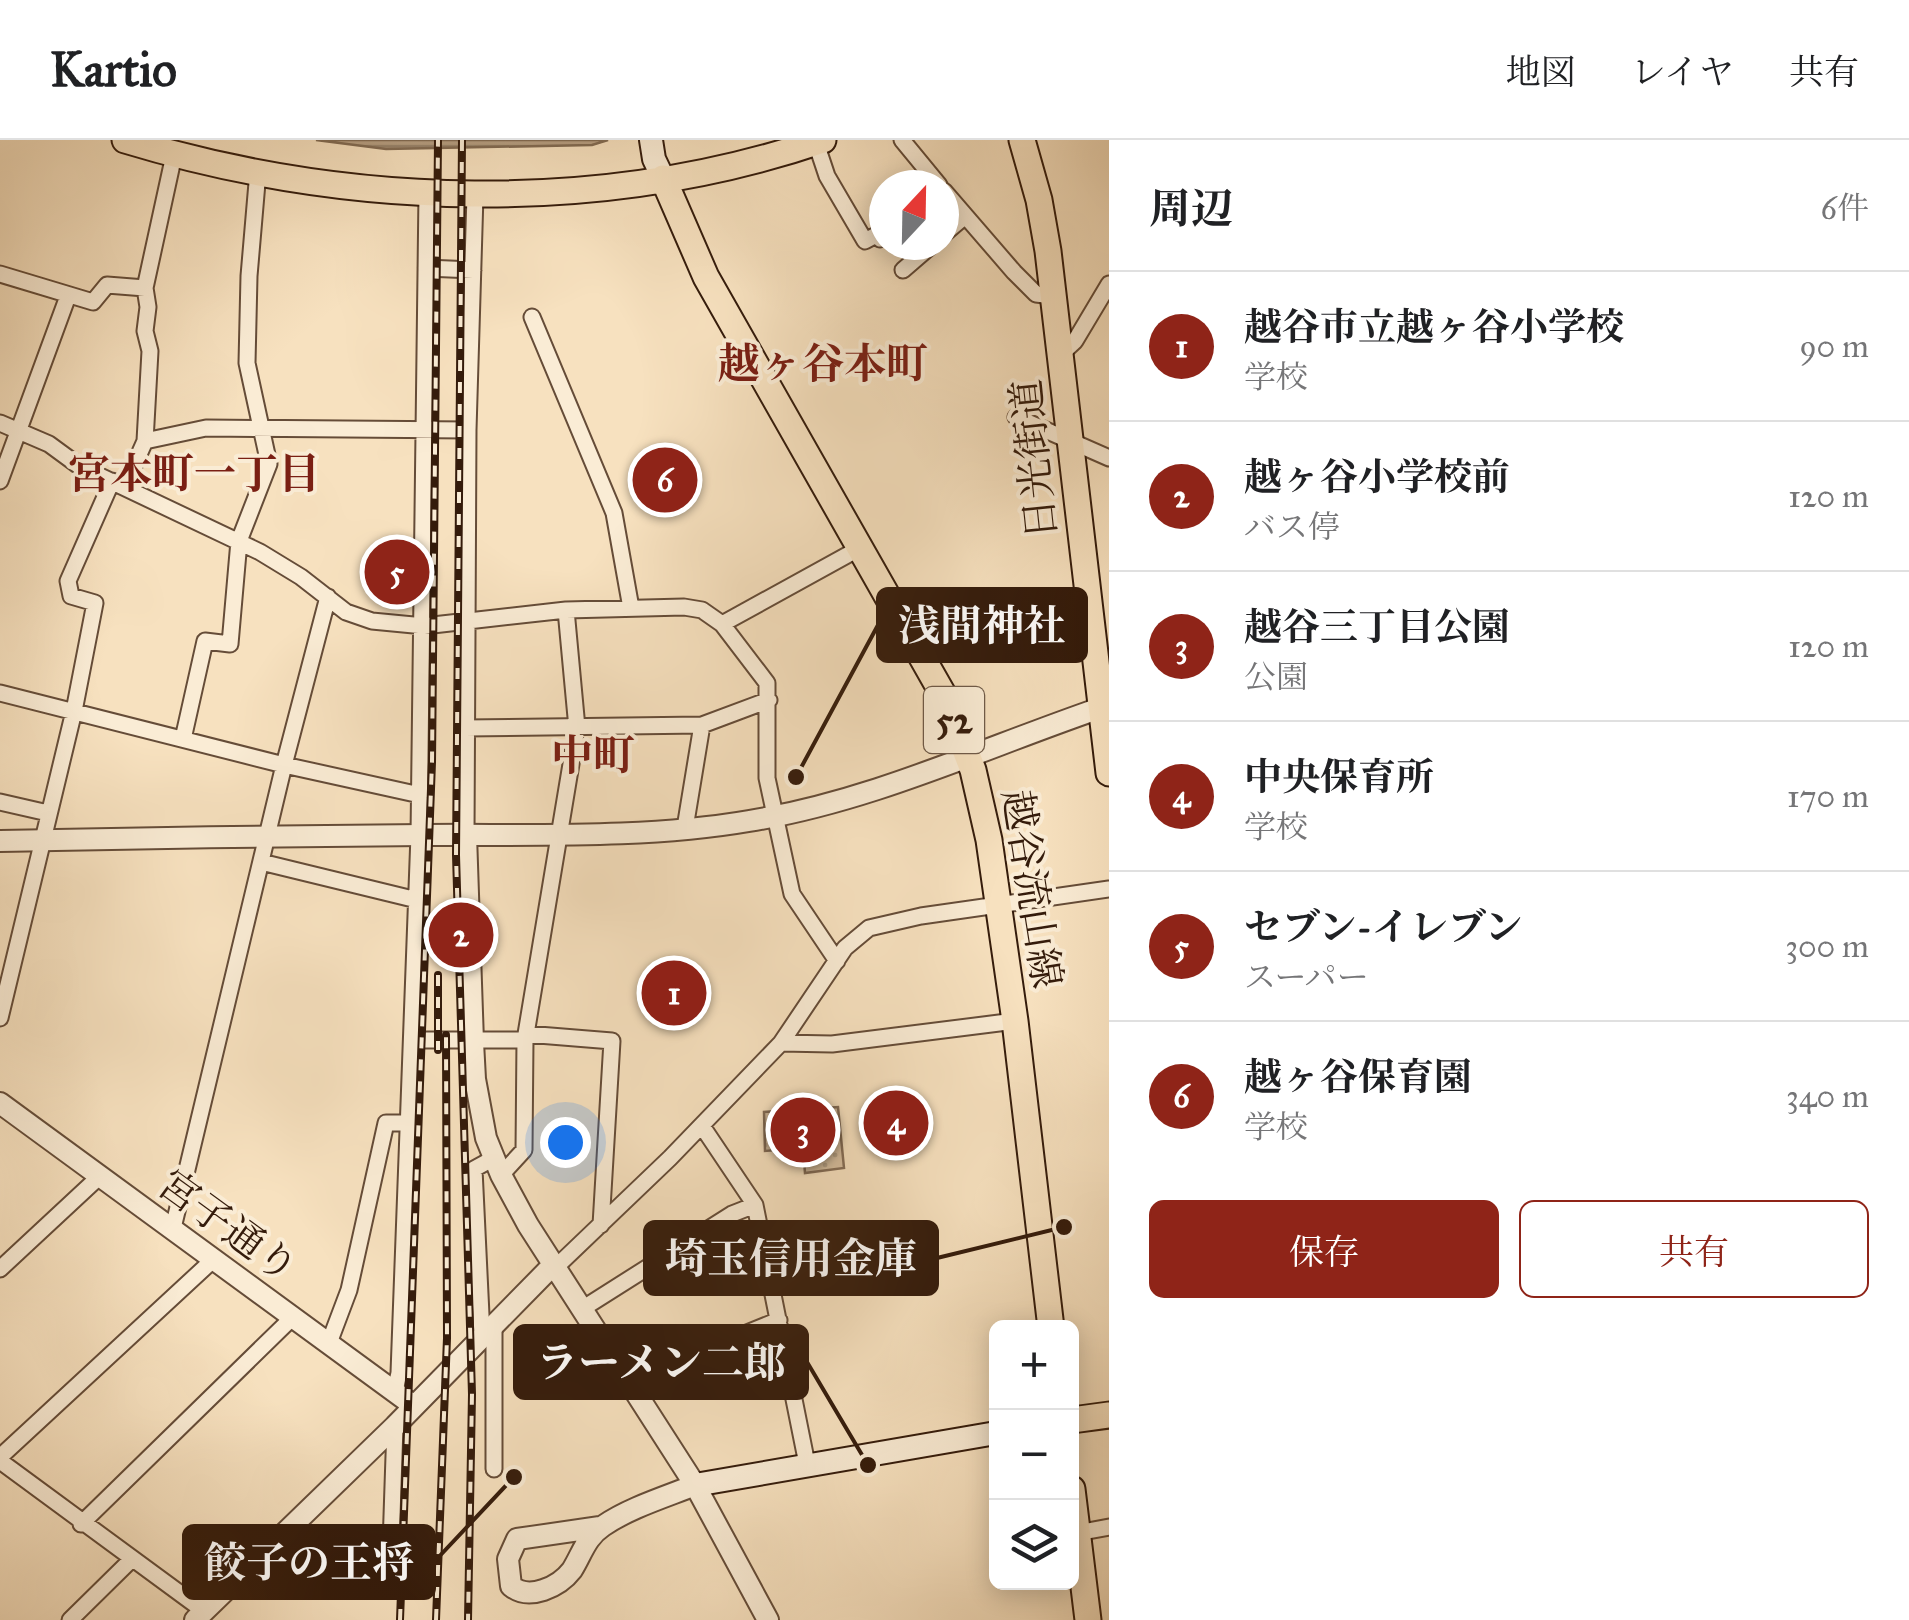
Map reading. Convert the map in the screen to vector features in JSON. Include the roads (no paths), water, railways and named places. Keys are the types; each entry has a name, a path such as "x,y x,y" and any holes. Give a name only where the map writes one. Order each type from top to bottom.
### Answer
{"main road":[{"path":"125,140 174,155 340,185 475,195 593,188 662,178 752,160 819,141"},
{"name":"日光街道","path":"1022,140 1040,200 1105,706 1109,773"},
{"path":"651,142 662,178"},
{"name":"越谷流山線","path":"662,178 706,276 937,683 968,755 982,805 999,904 1050,1320"},
{"path":"1079,1419 1109,1414"},
{"path":"695,1485 989,1434"},
{"path":"1079,1542 1088,1620"}],"street":[{"path":"902,140 927,170"},
{"path":"819,141 827,176 865,241 869,239"},
{"path":"0,1018 74,711 95,603 71,596 68,582 144,442 150,351 145,288 174,155"},
{"path":"183,739 205,640 230,644 239,542 270,464 248,363 258,171"},
{"path":"394,1391 399,1373 419,835 427,193"},
{"path":"475,195 468,430 466,835 472,1042 481,1115 498,1167 554,1267 695,1485 768,1620"},
{"path":"959,209 1036,294 1052,296"},
{"path":"959,221 965,216"},
{"path":"903,270 915,260"},
{"path":"426,268 474,270"},
{"path":"0,274 92,302 108,285 145,288"},
{"path":"1060,356 1082,332 1109,284"},
{"path":"0,481 68,296"},
{"path":"532,317 614,513 631,608"},
{"path":"1016,417 1109,458"},
{"path":"0,424 18,429 79,466 239,542 301,577 346,612 372,620 424,626 566,610 702,610 722,624 767,683 767,778 792,894 837,961"},
{"path":"144,442 206,428 468,430"},
{"path":"722,624 860,548"},
{"path":"173,1228 328,597"},
{"path":"494,1469 488,1330 474,1170 498,1167 524,1150 525,1037 577,728 566,610"},
{"path":"0,693 420,795"},
{"path":"466,728 702,725 770,700"},
{"path":"0,840 466,835 685,828 774,817 852,798 1105,706"},
{"path":"685,828 702,725"},
{"path":"0,802 48,813"},
{"path":"262,862 417,900"},
{"path":"214,1260 0,1459 199,1615 702,1126 781,1043 846,948 868,928 922,916 1109,889"},
{"path":"781,1043 832,1044 1015,1021"},
{"path":"412,1040 472,1042 525,1037 612,1041 601,1225"},
{"name":"宮子通り","path":"0,1103 414,1406"},
{"path":"329,1343 348,1290 386,1123 409,1122"},
{"path":"702,1126 755,1205 807,1464"},
{"path":"0,1270 100,1176"},
{"path":"582,1310 732,1214 755,1205"},
{"path":"81,1524 293,1317"},
{"path":"629,1381 779,1320"},
{"path":"288,1528 333,1573 390,1576 394,1426"},
{"path":"600,1527 570,1572 544,1590 527,1593 511,1586 508,1558 512,1545 524,1536 600,1527 695,1485"},
{"path":"1079,1533 1109,1527"},
{"path":"554,1532 569,1541 577,1558"},
{"path":"70,1620 131,1560"}],"railway":[{"path":"400,1620 432,762 438,140"},
{"path":"462,140 456,855 472,1394 468,1620"},
{"path":"438,975 438,1050"},
{"path":"436,1620 447,1338 446,1035"}],"place":[{"name":"越ヶ谷保育園","path":"665,480"},
{"name":"セブン-イレブン","path":"397,572"},
{"name":"浅間神社","path":"796,777"},
{"name":"越ヶ谷小学校前","path":"461,935"},
{"name":"越谷市立越ヶ谷小学校","path":"674,993"},
{"name":"中央保育所","path":"896,1123"},
{"name":"越谷三丁目公園","path":"803,1130"},
{"name":"埼玉信用金庫","path":"1064,1227"},
{"name":"ラーメン二郎","path":"868,1465"},
{"name":"餃子の王将","path":"514,1477"}],"district":[{"name":"越ヶ谷本町","path":"823,364"},
{"name":"宮本町一丁目","path":"194,474"},
{"name":"中町","path":"593,756"}]}
